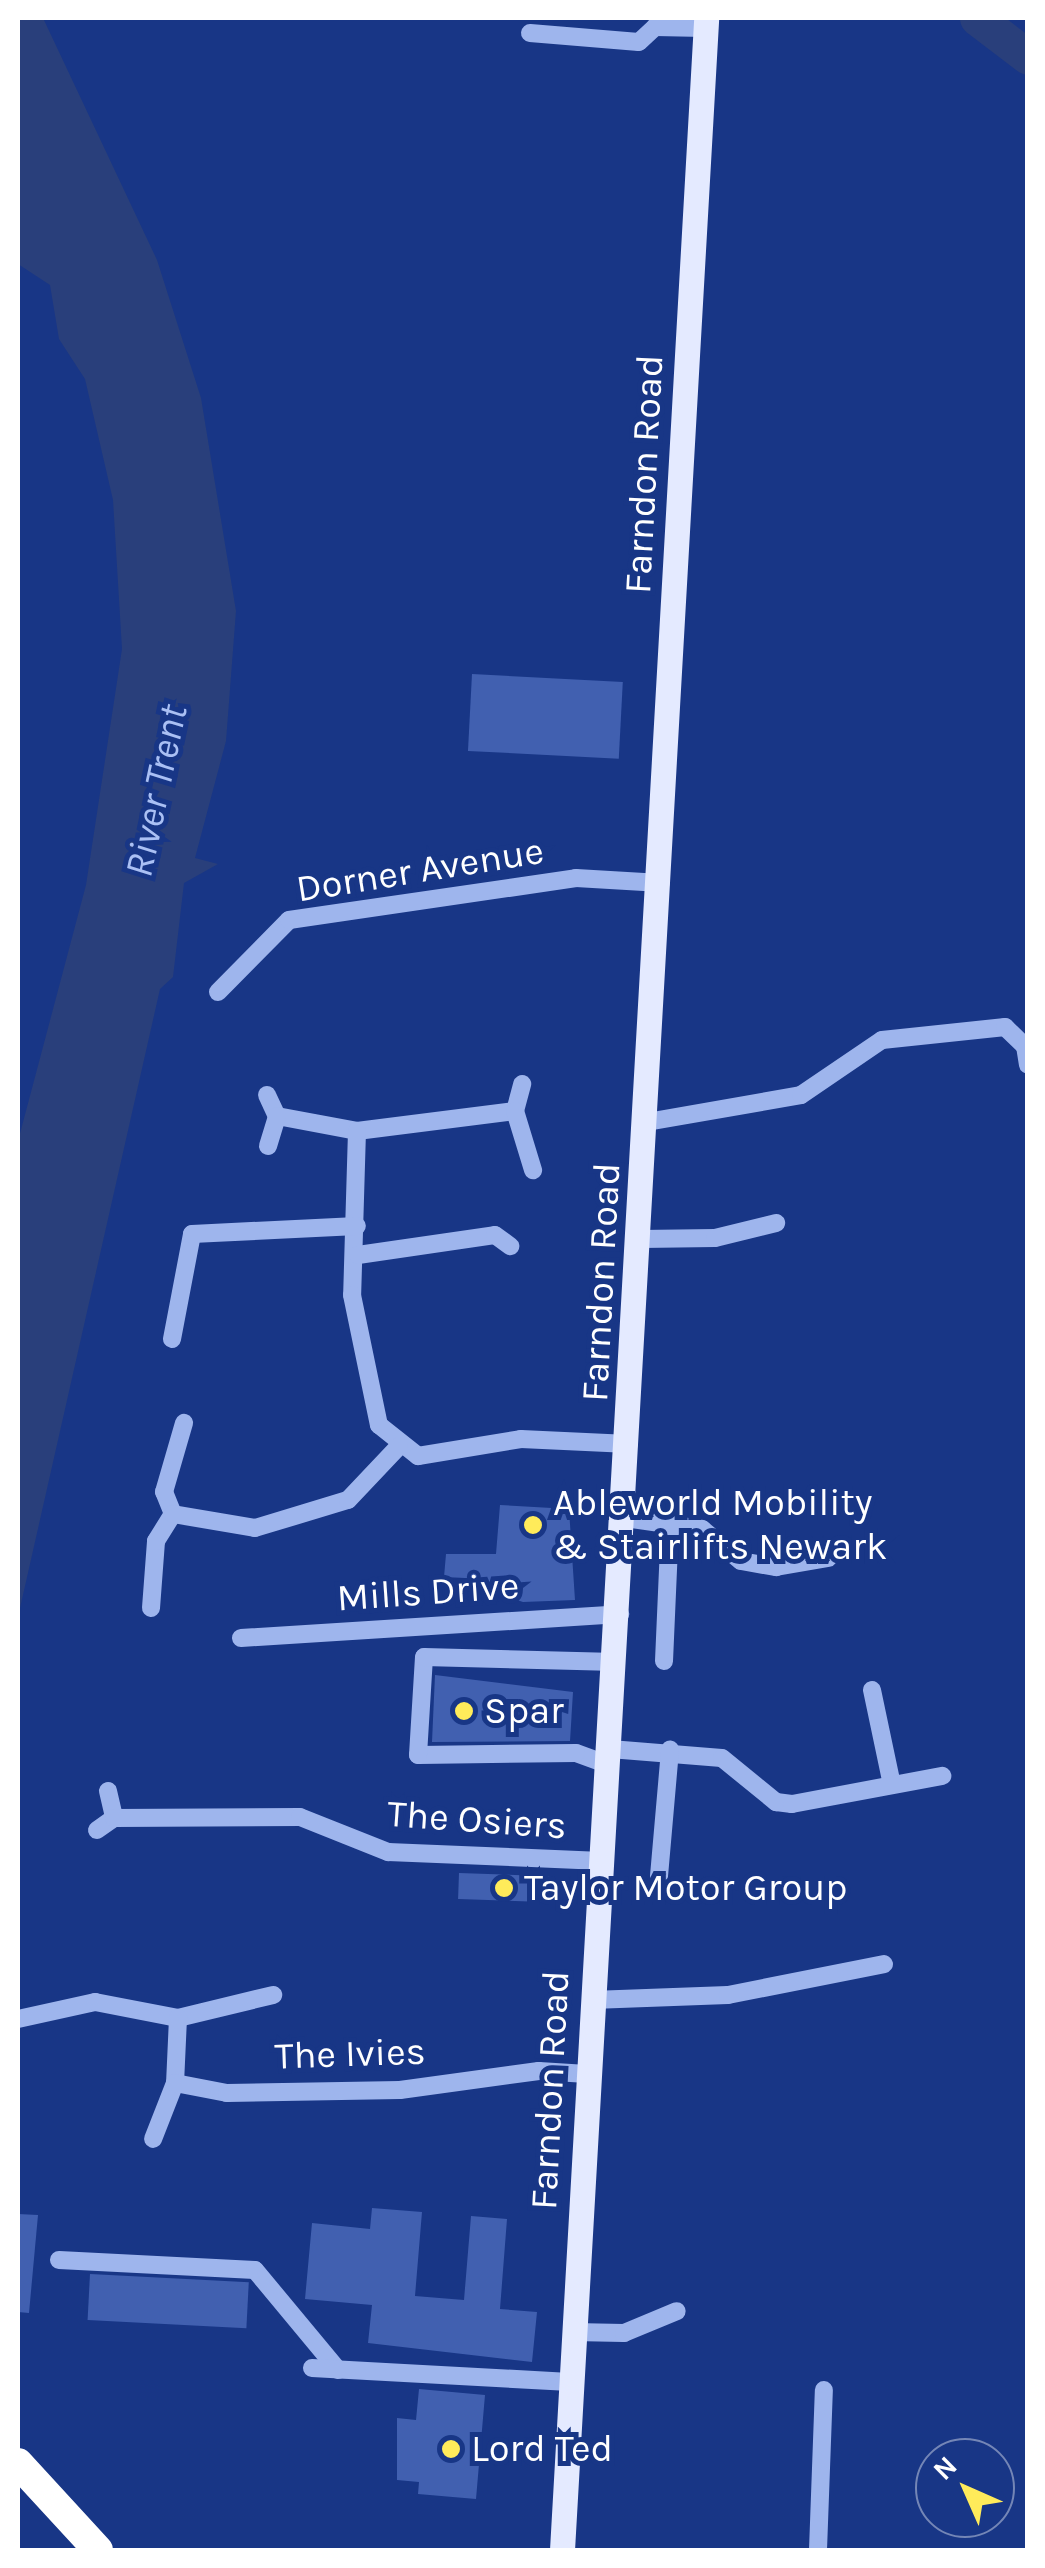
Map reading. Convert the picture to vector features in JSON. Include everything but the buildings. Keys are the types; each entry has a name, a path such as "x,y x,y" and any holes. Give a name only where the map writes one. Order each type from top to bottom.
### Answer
{"highway":[{"path":"18,2463 98,2550"}],"main road":[{"name":"Farndon Road","path":"562,2550 587,2074 620,1614 706,23"}],"street":[{"path":"530,33 640,42 654,27 706,23"},
{"name":"Dorner Avenue","path":"218,992 289,920 576,878 661,883"},
{"path":"648,1122 801,1095 882,1040 1005,1027 1025,1046 1028,1065"},
{"path":"522,1084 515,1111 533,1170"},
{"path":"267,1095 278,1116 268,1146"},
{"path":"278,1116 356,1131 515,1111"},
{"path":"356,1131 358,1256 352,1294 378,1426 399,1446 418,1456 521,1439 629,1444"},
{"path":"641,1239 715,1238 776,1222"},
{"path":"172,1339 192,1234 357,1226"},
{"path":"358,1256 497,1233"},
{"path":"173,1514 164,1492 184,1423"},
{"path":"173,1514 255,1528 348,1500 399,1446"},
{"path":"151,1608 156,1541 173,1514"},
{"path":"625,1518 670,1520 702,1528 741,1561 776,1568 828,1558"},
{"path":"664,1660 670,1520"},
{"name":"Mills Drive","path":"240,1638 620,1614"},
{"path":"616,1662 424,1657 418,1755 576,1753 610,1757 670,1749 722,1758 776,1802 942,1776"},
{"path":"872,1690 892,1786"},
{"path":"659,1876 670,1749"},
{"path":"96,1830 114,1818 108,1790"},
{"name":"The Osiers","path":"114,1818 300,1817 388,1852 602,1860"},
{"path":"592,2000 728,1995 884,1964"},
{"name":"The Ivies","path":"18,2020 95,2002 178,2018 273,1995"},
{"path":"152,2139 174,2082 178,2018"},
{"name":"The Ivies","path":"174,2082 227,2092 400,2090 539,2071 587,2074"},
{"path":"58,2260 255,2270 338,2370"},
{"path":"573,2332 624,2333 677,2311"},
{"path":"312,2368 570,2382"},
{"path":"818,2550 824,2390"}],"water":[{"name":"River Trent","path":"18,18 43,18 157,260 201,398 236,611 226,741 195,858 218,864 184,883 173,977 160,989 18,1617 18,1141 86,885 122,649 113,500 85,379 59,339 50,285 18,264"}],"waterway":[{"path":"977,18 1028,57"}],"place":[{"name":"Ableworld Mobility & Stairlifts Newark","path":"533,1525"},
{"name":"Spar","path":"464,1711"},
{"name":"Taylor Motor Group","path":"504,1888"},
{"name":"Lord Ted","path":"451,2449"}]}
